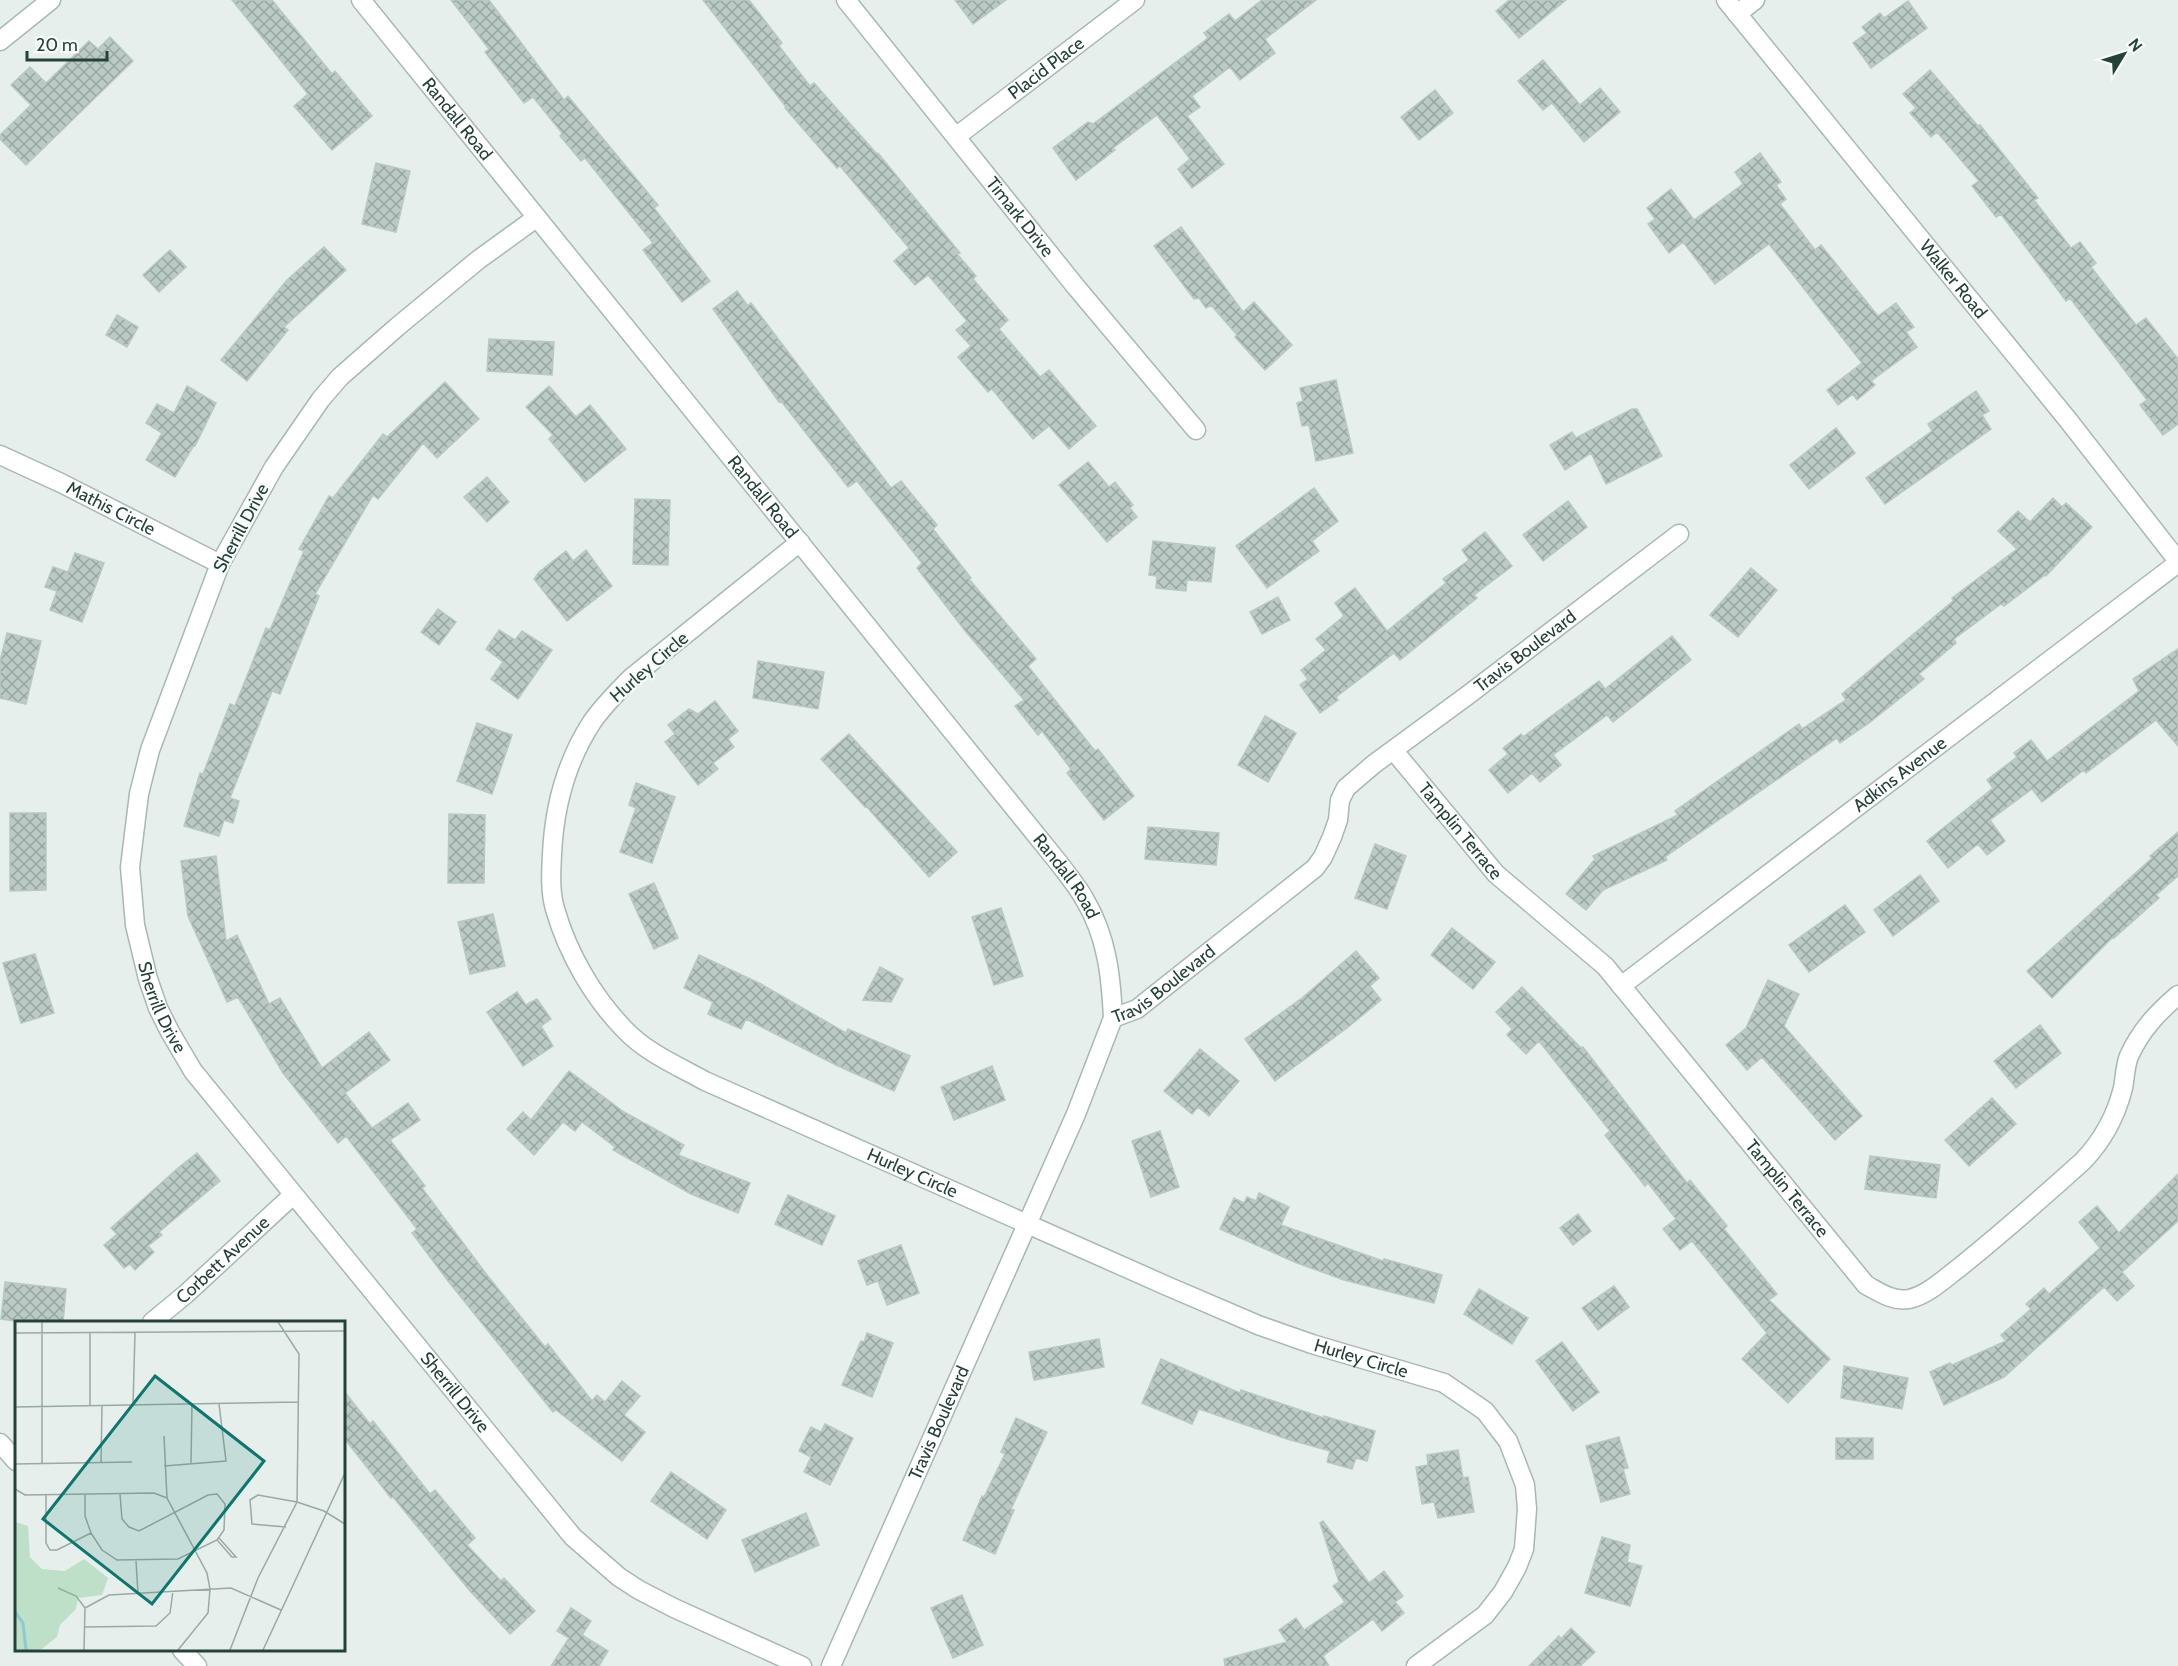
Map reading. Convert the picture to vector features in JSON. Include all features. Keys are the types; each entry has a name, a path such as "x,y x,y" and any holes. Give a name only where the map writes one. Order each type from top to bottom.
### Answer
{"street":[{"path":"0,41 51,0"},
{"name":"Randall Road","path":"361,0 1058,862 1085,900 1100,931 1108,960 1113,1018"},
{"name":"Timark Drive","path":"846,0 1076,286 1196,430"},
{"name":"Placid Place","path":"957,136 1135,0"},
{"path":"1731,7 1755,0"},
{"name":"Walker Road","path":"1731,7 2060,411 2178,562"},
{"name":"Sherrill Drive","path":"536,218 460,275 340,377 321,399 274,467 220,564 150,750 139,794 130,867 135,925 148,980 170,1032 198,1078 573,1537 619,1577 674,1608 802,1666"},
{"name":"Mathis Circle","path":"0,455 61,483 220,564"},
{"name":"Travis Boulevard","path":"831,1666 1076,1114 1113,1018 1137,1009 1315,868 1332,837 1338,820 1340,800 1346,788 1679,534"},
{"name":"Hurley Circle","path":"800,543 631,678 592,721 577,747 565,776 557,806 551,877 555,908 582,973 626,1031 651,1052 705,1082 1027,1225 1258,1324 1312,1344 1444,1383 1485,1411 1508,1441 1525,1485 1527,1509 1524,1549 1503,1592 1485,1615 1416,1666"},
{"name":"Adkins Avenue","path":"1621,986 2178,562"},
{"name":"Tamplin Terrace","path":"1394,750 1496,874 1605,966 1866,1285 1885,1296 1910,1299 1932,1289 2037,1203 2098,1144 2111,1121 2133,1048 2151,1020 2178,995"},
{"name":"Corbett Avenue","path":"154,1321 293,1195"},
{"path":"183,1651 197,1666"}],"building":[{"path":"232,0 272,0 332,74 335,71 372,116 332,150 294,106 308,94"},
{"path":"451,0 489,0 564,100 568,96 658,205 654,208 710,281 682,302 643,250 653,243 585,158 581,161 560,136 562,133 533,97 524,103 485,52 489,49"},
{"path":"703,0 749,0 782,43 779,46 810,86 814,83 878,153 960,253 957,254 976,276 973,279 1008,320 999,329 1040,377 1049,370 1096,426 1069,449 1049,426 1033,439 992,389 988,392 958,357 971,346 956,330 967,321 928,275 915,285 894,261 909,248 840,166 837,168 785,108"},
{"path":"955,0 1006,0 973,24"},
{"path":"1262,0 1316,0 1265,39 1275,53 1240,80 1230,67 1192,96 1200,107 1187,116 1224,164 1192,188 1178,169 1190,159 1157,115 1113,148 1115,150 1076,180 1053,148 1088,122 1093,124 1208,38 1204,33 1229,14 1235,21"},
{"path":"1509,0 1566,0 1519,38 1496,11"},
{"path":"1908,1 1927,28 1871,68 1853,43 1867,33 1862,27 1880,13 1884,18"},
{"path":"110,37 133,61 26,165 0,139 0,135 31,105 11,85 30,67 46,83 89,41 98,49"},
{"path":"1543,60 1580,105 1600,88 1620,112 1584,142 1552,103 1543,110 1518,81"},
{"path":"1930,70 1978,126 1980,125 2038,198 2034,200 2071,248 2080,242 2096,263 2091,267 2136,325 2146,318 2178,359 2178,424 2163,435 2140,405 2147,400 2070,298 2066,301 2001,214 1996,217 1972,186 1979,181 1937,132 1931,137 1910,113 1916,108 1903,94"},
{"path":"1435,90 1453,113 1419,140 1401,117"},
{"path":"1760,153 1781,182 1776,185 1786,199 1780,204 1815,250 1821,245 1878,316 1896,303 1914,327 1906,332 1917,347 1871,381 1875,385 1857,400 1853,394 1838,405 1827,390 1862,363 1769,244 1715,284 1683,242 1669,253 1648,224 1655,219 1647,208 1671,189 1694,220 1743,184 1735,172"},
{"path":"376,163 410,171 396,232 362,224"},
{"path":"1181,227 1243,312 1254,302 1292,345 1265,370 1235,337 1237,335 1211,305 1206,308 1199,298 1194,299 1154,246"},
{"path":"324,247 346,270 284,327 288,330 247,381 221,360 287,280"},
{"path":"170,250 186,267 159,292 143,275"},
{"path":"737,291 748,306 751,303 891,488 901,481 937,525 933,529 971,578 969,579 1036,659 1028,666 1095,751 1098,749 1134,796 1104,820 1067,773 1071,769 1042,731 1038,735 1015,706 1024,700 966,632 917,568 922,563 857,481 848,487 781,401 779,402 713,309"},
{"path":"117,315 138,327 127,347 106,335"},
{"path":"489,339 554,342 552,375 487,371"},
{"path":"1336,380 1353,453 1316,461 1309,425 1302,426 1297,403 1303,401 1300,388"},
{"path":"445,382 479,419 437,458 423,443 378,499 373,495 315,594 319,596 280,694 272,691 230,798 239,801 233,823 224,820 219,836 184,826 200,773 203,774 230,704 235,706 266,628 270,630 304,551 299,549 329,496 333,498 383,434 387,437"},
{"path":"187,386 216,403 195,446 175,477 146,460 162,433 146,423 157,404 174,413"},
{"path":"549,386 576,417 590,405 626,449 585,482 549,439 553,435 526,407"},
{"path":"1976,391 1989,411 1982,415 1991,429 1885,504 1866,478 1932,431 1928,424"},
{"path":"1632,409 1637,409 1662,456 1606,484 1591,453 1565,470 1550,445 1572,432 1576,438"},
{"path":"1836,428 1855,453 1809,489 1790,465"},
{"path":"1088,462 1109,487 1115,482 1133,505 1130,508 1137,517 1107,542 1059,485"},
{"path":"487,477 509,502 487,522 464,497"},
{"path":"1314,488 1338,521 1312,541 1319,551 1267,588 1236,546"},
{"path":"2053,498 2062,507 2066,503 2092,527 2046,576 2004,606 2001,604 1954,639 1956,643 1919,674 1924,679 1869,723 1840,743 1837,738 1665,857 1667,860 1603,890 1586,910 1566,894 1595,859 1593,856 1678,815 1675,811 1799,724 1802,729 1846,700 1842,694 1953,601 1952,598 2017,549 1998,531 2018,511 2030,522"},
{"path":"635,499 670,500 668,565 633,564"},
{"path":"1568,501 1587,527 1543,561 1523,535"},
{"path":"1485,532 1512,566 1474,595 1477,598 1400,660 1394,653 1336,697 1338,700 1320,713 1300,685 1308,679 1301,670 1326,650 1316,639 1344,616 1335,603 1355,588 1387,631 1446,583 1443,579 1469,560 1462,550"},
{"path":"1153,541 1215,548 1211,582 1187,580 1186,591 1156,588 1157,576 1149,575"},
{"path":"586,550 612,586 567,621 534,579 539,572 566,551 573,561"},
{"path":"75,553 104,563 82,622 50,610 57,591 45,587 53,567 68,572"},
{"path":"1751,568 1777,590 1738,637 1710,615"},
{"path":"1278,597 1290,620 1262,634 1250,612"},
{"path":"438,609 456,622 439,645 421,632"},
{"path":"499,630 515,640 522,631 552,650 518,699 491,679 503,662 486,649"},
{"path":"7,633 41,641 26,704 0,698 0,661"},
{"path":"1672,636 1691,660 1613,722 1607,715 1553,755 1561,765 1540,782 1532,773 1508,793 1489,770 1508,754 1503,748 1521,734 1523,737 1599,681 1605,689"},
{"path":"2178,649 2178,746 2156,720 2086,773 2084,770 2042,802 2032,789 1990,820 2005,841 1987,855 1978,844 1948,868 1927,841 1993,788 1987,780 2017,757 2014,753 2031,740 2047,761 2139,691 2133,679"},
{"path":"758,661 824,672 818,709 753,698"},
{"path":"715,701 738,731 728,739 734,747 713,763 718,769 698,785 665,742 675,734 668,725 689,709 698,714"},
{"path":"1265,716 1296,733 1268,782 1238,765"},
{"path":"477,723 512,735 492,794 457,781"},
{"path":"849,734 957,852 929,877 821,759"},
{"path":"636,783 675,797 652,863 620,852 636,808 629,805"},
{"path":"10,813 46,813 46,890 10,891"},
{"path":"449,814 485,815 484,883 448,883"},
{"path":"1148,827 1219,833 1216,865 1145,859"},
{"path":"2178,832 2178,876 2156,895 2159,898 2113,937 2052,998 2027,971"},
{"path":"1375,844 1406,856 1387,909 1355,898"},
{"path":"216,856 226,941 237,935 269,1004 280,998 322,1068 369,1032 390,1060 345,1093 372,1128 408,1103 420,1120 390,1140 425,1186 422,1188 487,1275 545,1347 548,1344 592,1401 597,1395 605,1402 622,1381 640,1396 624,1415 645,1432 622,1461 556,1410 553,1412 412,1233 417,1229 346,1136 338,1143 283,1073 238,997 227,1002 188,916 181,861"},
{"path":"1920,875 1939,901 1893,936 1874,910"},
{"path":"654,883 678,938 654,949 629,894"},
{"path":"1845,905 1865,932 1809,972 1789,945"},
{"path":"1001,908 1023,976 994,985 972,917"},
{"path":"493,914 505,966 470,974 458,922"},
{"path":"1452,928 1495,962 1473,989 1431,955"},
{"path":"1356,951 1379,978 1370,986 1381,1000 1275,1081 1245,1039 1302,998"},
{"path":"35,954 54,1013 21,1023 3,963"},
{"path":"699,955 761,984 846,1033 848,1029 910,1056 894,1091 838,1066 746,1019 741,1029 708,1014 713,1002 684,988"},
{"path":"880,967 903,979 891,1002 863,1000"},
{"path":"1768,980 1799,994 1784,1026 1862,1116 1835,1140 1762,1057 1747,1070 1726,1045 1746,1028"},
{"path":"1522,987 1581,1048 1583,1047 1687,1183 1690,1180 1727,1226 1724,1229 1777,1294 1769,1300 1830,1359 1788,1403 1742,1359 1767,1333 1692,1241 1680,1250 1663,1229 1676,1219 1648,1183 1645,1186 1605,1135 1610,1131 1539,1041 1526,1054 1507,1035 1512,1029 1496,1012"},
{"path":"517,992 526,1005 537,999 551,1019 541,1026 553,1046 523,1066 487,1012"},
{"path":"2040,1025 2061,1053 2016,1088 1994,1061"},
{"path":"1200,1049 1239,1081 1209,1116 1198,1107 1192,1114 1164,1091"},
{"path":"992,1066 1005,1100 954,1120 941,1087"},
{"path":"569,1071 624,1112 684,1145 678,1155 750,1183 738,1213 691,1194 613,1150 615,1147 582,1122 575,1131 563,1122 534,1155 507,1129 523,1112 531,1120"},
{"path":"1992,1098 2016,1124 1969,1166 1945,1140"},
{"path":"1160,1131 1179,1187 1151,1197 1132,1141"},
{"path":"197,1153 220,1181 159,1232 162,1235 148,1246 154,1252 135,1270 130,1264 124,1268 104,1245 117,1234 111,1228"},
{"path":"1870,1156 1940,1165 1936,1198 1865,1189"},
{"path":"2178,1174 2178,1221 2122,1272 2134,1286 2117,1301 2104,1287 2004,1377 1944,1405 1930,1372 1950,1363 1952,1365 2006,1341 2001,1335 2031,1309 2026,1304 2044,1288 2049,1294 2100,1248 2079,1222 2097,1206 2119,1233"},
{"path":"1259,1193 1289,1207 1281,1225 1383,1261 1384,1259 1442,1275 1434,1303 1344,1280 1297,1263 1220,1229 1234,1198 1244,1203 1247,1197 1256,1201"},
{"path":"788,1195 835,1216 822,1245 775,1224"},
{"path":"1578,1214 1591,1231 1573,1245 1560,1228"},
{"path":"901,1245 919,1293 887,1305 878,1281 867,1285 858,1261"},
{"path":"5,1282 66,1289 63,1321 1,1319"},
{"path":"1614,1286 1629,1307 1598,1330 1582,1308"},
{"path":"1479,1289 1528,1318 1512,1344 1464,1314"},
{"path":"867,1333 893,1343 872,1397 842,1385 861,1341 864,1342"},
{"path":"1099,1339 1104,1367 1034,1380 1029,1352"},
{"path":"1562,1342 1599,1392 1573,1411 1536,1361"},
{"path":"1161,1359 1240,1393 1241,1390 1324,1418 1324,1416 1375,1431 1367,1461 1356,1458 1352,1469 1327,1462 1330,1451 1199,1409 1192,1424 1142,1403"},
{"path":"1844,1366 1908,1378 1902,1409 1841,1398"},
{"path":"345,1392 370,1424 373,1421 430,1494 435,1490 475,1538 467,1545 501,1581 504,1578 535,1611 510,1634 470,1591 393,1497 391,1498 345,1439"},
{"path":"1016,1418 1047,1432 1011,1509 1014,1510 995,1554 963,1540 982,1496 984,1497 1005,1454 1001,1452"},
{"path":"825,1424 853,1438 830,1485 804,1472 811,1457 799,1451 811,1427 821,1432"},
{"path":"1619,1437 1628,1468 1623,1469 1630,1494 1601,1502 1586,1446"},
{"path":"1836,1438 1873,1438 1873,1459 1836,1459"},
{"path":"1458,1450 1463,1478 1468,1477 1474,1512 1438,1518 1434,1502 1422,1504 1416,1467 1428,1465 1427,1455"},
{"path":"671,1472 726,1510 707,1539 651,1501"},
{"path":"806,1513 819,1545 755,1572 742,1540"},
{"path":"1323,1521 1369,1583 1384,1571 1403,1596 1395,1602 1404,1613 1382,1631 1373,1619 1323,1656 1329,1666 1225,1666 1224,1659 1287,1642 1279,1630 1296,1618 1304,1630 1345,1602 1333,1586 1339,1582 1320,1523"},
{"path":"1602,1537 1630,1545 1627,1562 1642,1566 1630,1606 1585,1593"},
{"path":"962,1595 983,1645 953,1658 931,1608"},
{"path":"571,1608 591,1621 582,1635 608,1651 599,1666 551,1666 569,1638 557,1631"},
{"path":"1571,1628 1595,1652 1580,1666 1529,1666 1559,1636 1561,1639"}]}
